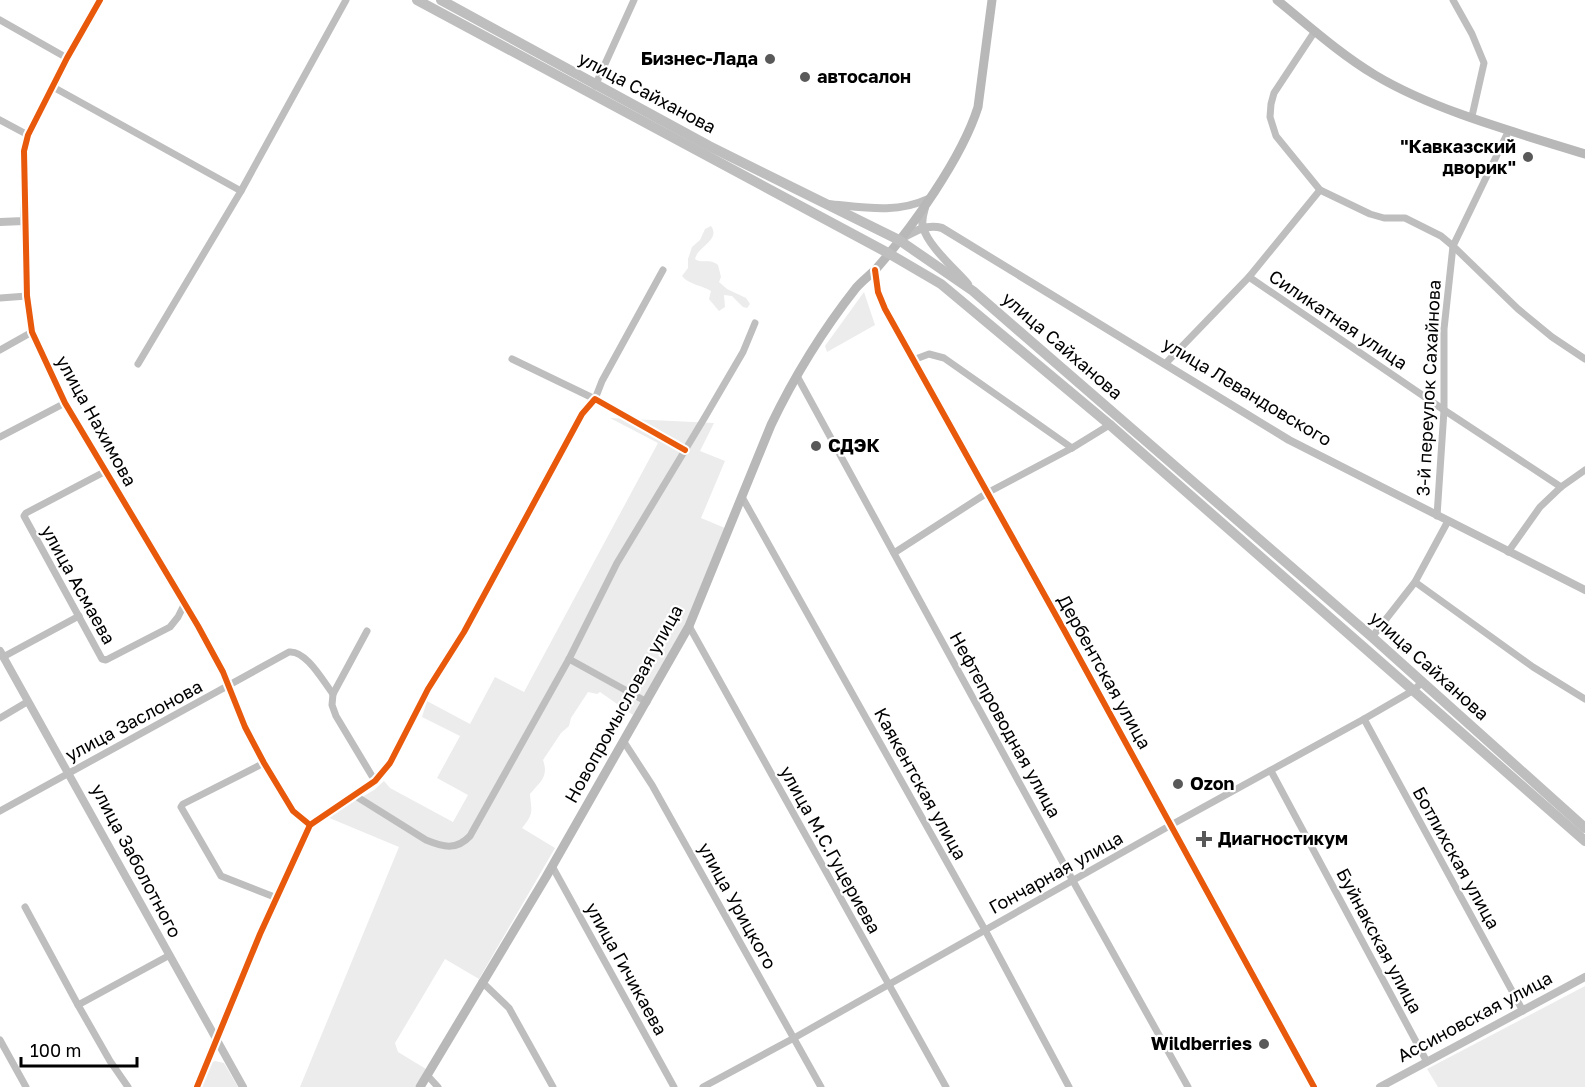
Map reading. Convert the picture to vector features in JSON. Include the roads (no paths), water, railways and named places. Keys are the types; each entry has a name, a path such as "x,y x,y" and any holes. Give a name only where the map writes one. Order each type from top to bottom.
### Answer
{"main road":[{"path":"417,0 594,89"},
{"name":"улица Сайханова","path":"441,0 594,89 941,284 1585,828"},
{"name":"Новопромысловая улица","path":"420,1087 552,866 689,626 771,425 797,376 839,310 858,285 888,253 951,165 973,123 982,83 992,0"},
{"path":"1277,0 1352,60 1413,95 1509,130 1585,154"},
{"name":"улица Сайханова","path":"594,89 898,240 973,291 1372,637 1418,686 1585,841"}],"street":[{"name":"улица Нахимова","path":"100,0 67,58 28,135 24,151 27,296 32,332 65,403 185,603 230,687 245,727 264,763 293,811 310,825"},
{"path":"138,364 241,191 346,0"},
{"path":"594,89 634,0"},
{"path":"1453,0 1472,33 1484,63 1472,116"},
{"path":"0,20 67,58"},
{"path":"1315,31 1274,93 1270,117 1276,136 1320,190 1371,214 1384,218 1405,218 1441,236 1518,309 1552,337 1585,359"},
{"path":"53,87 241,191"},
{"path":"0,120 28,135"},
{"name":"3-й переулок Сахайнова","path":"1437,516 1444,410 1444,329 1453,246 1509,130"},
{"path":"1166,363 1249,277 1320,190"},
{"path":"825,203 899,209 928,200"},
{"path":"928,200 922,218 929,240 973,291"},
{"path":"0,222 24,221"},
{"path":"898,240 923,227"},
{"name":"улица Левандовского","path":"923,227 942,228 1289,440 1585,590"},
{"path":"197,1087 260,934 310,825 375,781 390,764 428,689 464,632 569,436 582,414 595,399 602,381 663,270"},
{"name":"Дербентская улица","path":"874,270 878,292 885,309 1314,1087"},
{"name":"Силикатная улица","path":"1249,277 1561,487"},
{"path":"0,298 27,296"},
{"path":"354,795 426,840 450,848 465,841 473,831 569,659 616,563 743,352 755,323"},
{"path":"0,350 32,332"},
{"path":"913,360 929,354 944,358 1072,448"},
{"path":"512,359 595,399 686,450"},
{"name":"Нефтепроводная улица","path":"797,376 1188,1087"},
{"path":"0,437 65,403"},
{"path":"894,553 987,493 1072,448 1110,425 1118,417"},
{"path":"1508,552 1540,507 1561,487 1585,470"},
{"name":"улица Асмаева","path":"106,471 24,516 102,658 105,660 170,627 185,603"},
{"name":"Каякентская улица","path":"742,496 985,930 1069,1087"},
{"path":"1372,637 1415,582 1448,521"},
{"path":"1415,582 1533,667 1585,699"},
{"path":"2,654 79,616"},
{"name":"улица М.С.Гуцериева","path":"689,626 946,1087"},
{"path":"367,631 333,694 332,705 336,716 375,781"},
{"name":"улица Заслонова","path":"0,811 230,687 282,656 295,652 304,656 333,694"},
{"name":"улица Заболотного","path":"2,654 168,956 243,1087"},
{"path":"569,659 647,702"},
{"name":"Гончарная улица","path":"703,1087 888,986 1171,825 1364,719 1418,686"},
{"path":"0,718 27,702"},
{"name":"Ботлихская улица","path":"1364,719 1522,1011"},
{"name":"улица Урицкого","path":"624,742 652,785 820,1087"},
{"path":"264,763 181,807 222,876 277,898"},
{"name":"Буйнакская улица","path":"1271,771 1426,1062"},
{"name":"улица Гичикаева","path":"552,866 674,1087"},
{"path":"25,907 110,1061 128,1087"},
{"path":"78,1005 168,956"},
{"name":"Ассиновская улица","path":"1380,1087 1585,977"},
{"path":"482,982 509,1008 553,1087"},
{"path":"0,1040 26,1087"},
{"path":"427,1075 438,1087"}],"place":[{"name":"Бизнес-Лада","path":"770,59"},
{"name":"автосалон","path":"805,77"},
{"name":"\"Кавказский дворик\"","path":"1528,157"},
{"name":"СДЭК","path":"816,446"},
{"name":"Ozon","path":"1178,784"},
{"name":"Диагностикум","path":"1204,839"},
{"name":"Wildberries","path":"1264,1044"}]}
